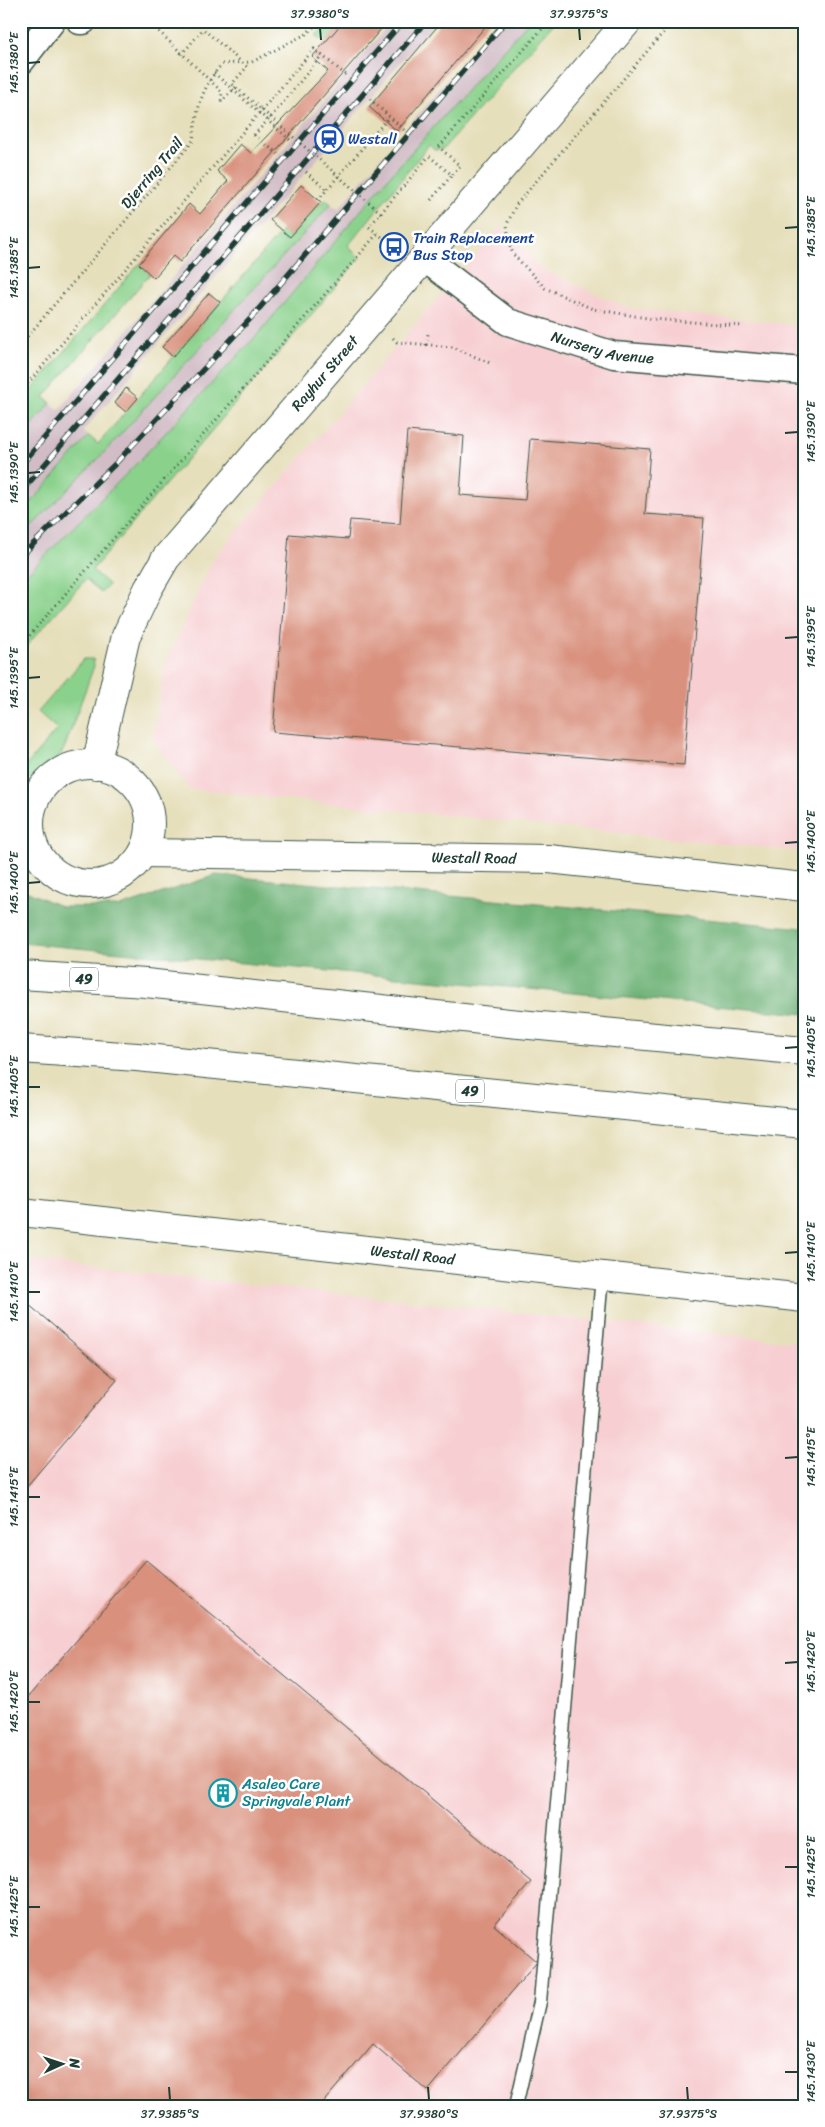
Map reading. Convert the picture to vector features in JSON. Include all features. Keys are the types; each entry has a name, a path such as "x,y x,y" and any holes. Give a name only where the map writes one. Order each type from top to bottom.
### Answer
{"main road":[{"name":"Rayhur Street","path":"96,765 126,636 148,588 166,558 628,21"},
{"path":"96,765 115,770 130,781 142,796 149,815 149,834 142,853 131,868 115,879 97,884 77,883 60,876 44,864 25,826 38,795 48,781 62,771 78,766 96,765"},
{"name":"Westall Road","path":"142,853 549,859 804,887"},
{"name":"49","path":"21,975 146,983 499,1022 804,1051"},
{"name":"49","path":"21,1049 137,1057 804,1124"},
{"name":"Westall Road","path":"21,1212 804,1298"}],"street":[{"path":"21,61 52,21"},
{"name":"Nursery Avenue","path":"424,258 508,322 614,356 804,371"}],"lane":[{"path":"516,2106 540,2002 602,1276"}],"path":[{"path":"148,21 222,92 221,102 236,87"},
{"path":"290,140 214,73 222,64 252,62 306,34 320,21"},
{"path":"369,227 430,156 452,175 460,166 439,147 549,21"},
{"path":"673,21 516,205 506,224 508,243 513,254 544,288 593,309 653,319 743,326"},
{"path":"182,54 203,29 247,67 232,84 381,213"},
{"path":"21,387 23,388 314,49 346,75"},
{"path":"278,154 254,135 322,55"},
{"name":"Djerring Trail","path":"21,344 193,141 196,115 204,89 214,73"},
{"path":"370,99 404,130"},
{"path":"318,200 389,117"},
{"path":"306,172 326,189"},
{"path":"23,643 378,234"},
{"path":"428,334 426,345 452,347 490,363"}],"shaded area":[{"path":"392,21 436,21 83,431 89,436 21,514 21,438 51,403 59,410"},
{"path":"497,21 529,21 388,178 260,332 140,460 21,580 21,537 100,457 331,204 338,209"},
{"path":"501,226 543,270 628,308 804,326 804,852 189,789 153,739 165,665 213,559"},
{"path":"21,1260 804,1343 804,2106 21,2106"}],"green space":[{"path":"333,21 344,21 325,43 316,35"},
{"path":"529,21 556,21 443,149 434,150 429,145 348,246 360,258 92,570 109,585 101,593 86,579 21,652 21,580 140,460 260,332 388,178"},
{"path":"326,199 331,204 100,457 21,537 21,514 89,436 98,444 282,231 290,237 321,202"},
{"path":"139,264 150,274 44,397 51,403 21,438 21,397 24,399"},
{"path":"84,659 93,659 94,666 64,749 50,770 21,782 21,762 26,766 57,729 38,712"},
{"path":"216,875 804,928 804,1014 21,943 21,889 62,907 120,907"}],"building":[{"path":"344,21 388,21 180,262 173,256 154,278 139,264 189,204 200,214 228,181 217,171 240,144 251,153 328,71 312,57"},
{"path":"442,21 490,21 397,131 369,107"},
{"path":"301,185 321,202 290,237 270,220"},
{"path":"209,293 220,302 173,357 162,347"},
{"path":"126,388 138,398 126,412 115,403"},
{"path":"407,431 464,436 460,495 525,500 530,439 650,449 645,514 704,518 684,765 273,732 289,534 348,539 350,520 400,524"},
{"path":"21,1298 117,1380 21,1493"},
{"name":"Asaleo Care Springvale Plant","path":"146,1560 531,1882 494,1925 537,1962 428,2091 373,2044 320,2106 21,2106 21,1705"}],"railway":[{"path":"21,465 403,21"},
{"path":"21,492 426,21"},
{"path":"21,556 116,463 251,318 506,21"}],"place":[{"name":"Westall","path":"329,139"},
{"name":"Train Replacement Bus Stop","path":"394,247"},
{"name":"Asaleo Care Springvale Plant","path":"223,1793"}]}
